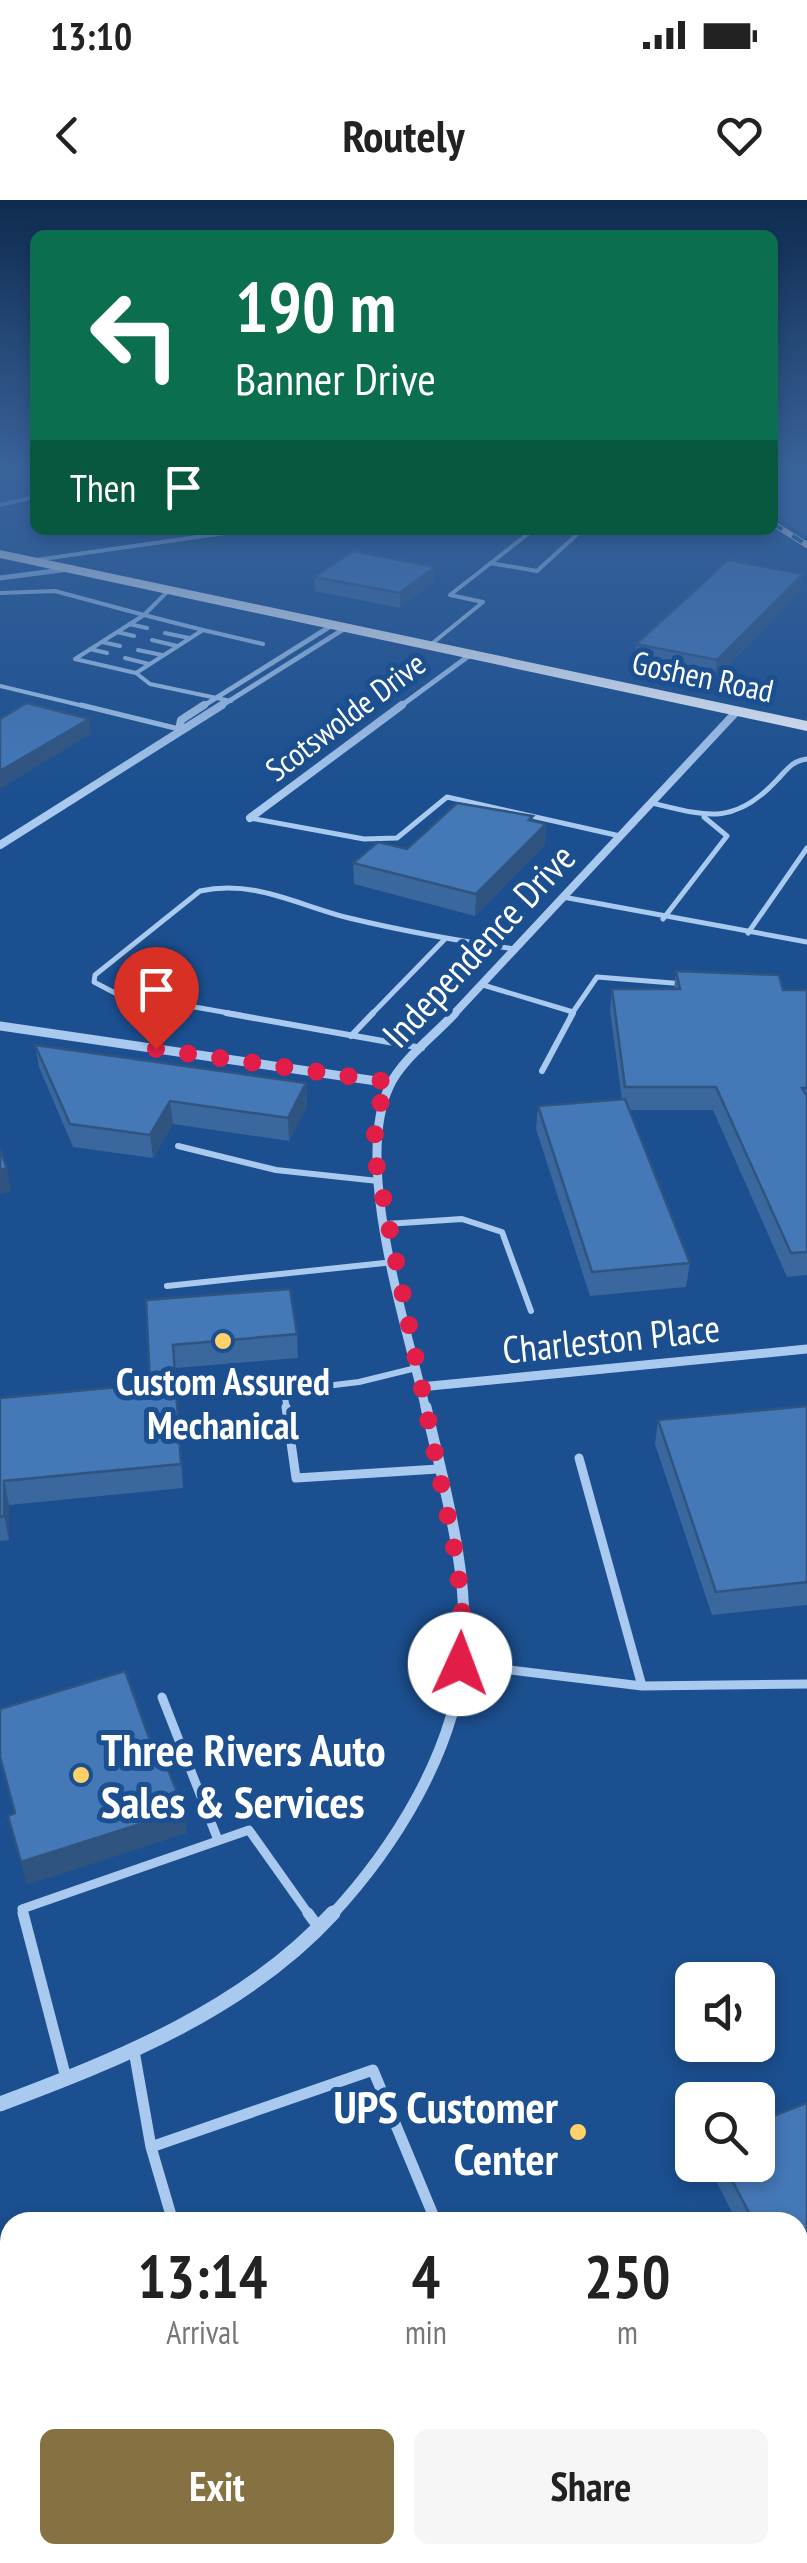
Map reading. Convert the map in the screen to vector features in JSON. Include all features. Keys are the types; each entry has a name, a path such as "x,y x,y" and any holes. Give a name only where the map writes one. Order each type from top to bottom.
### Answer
{"main road":[{"name":"Goshen Road","path":"112,577 807,726"}],"street":[{"path":"180,729 182,720 216,697 341,626"},
{"path":"0,845 341,626"},
{"name":"Scotswolde Drive","path":"250,818 470,655"},
{"name":"Independence Drive","path":"0,2104 134,2051 225,2004 320,1930 368,1877 410,1811 449,1715 465,1644 457,1562 378,1181 376,1113 390,1082 737,711"},
{"path":"0,1026 390,1082"},
{"name":"Charleston Place","path":"420,1387 807,1350"}],"lane":[{"path":"429,646 484,602 450,595 472,577"},
{"path":"0,594 22,588 71,594 263,644"},
{"path":"169,590 144,615 74,659 136,673 150,684 230,700"},
{"path":"129,624 146,628"},
{"path":"136,673 203,630"},
{"path":"117,632 134,636"},
{"path":"164,632 190,638"},
{"path":"152,640 178,646"},
{"path":"102,642 120,646"},
{"path":"90,649 107,654"},
{"path":"138,650 164,656"},
{"path":"125,658 151,664"},
{"path":"0,686 180,729"},
{"path":"652,803 700,815 742,812 754,807 794,761 807,759"},
{"path":"250,818 364,838 396,838 447,796 620,836"},
{"path":"662,919 727,836 700,815"},
{"path":"748,933 807,848"},
{"path":"422,1048 115,993 94,982 96,975 200,892 217,886 259,889 347,918 444,940 515,949"},
{"path":"563,898 662,919 807,942"},
{"path":"351,1036 444,940"},
{"path":"542,1071 596,978 692,984"},
{"path":"483,985 574,1012"},
{"path":"178,1146 276,1170 378,1181"},
{"path":"386,1224 476,1220 496,1227 502,1232 531,1311"},
{"path":"168,1286 394,1262"},
{"path":"416,1368 359,1382 284,1391 296,1478 438,1470"},
{"path":"579,1458 642,1686"},
{"path":"460,1664 642,1686 807,1684"},
{"path":"162,1697 218,1840"},
{"path":"66,2078 22,1909 249,1830 320,1930"},
{"path":"134,2051 152,2147 170,2212"},
{"path":"152,2147 372,2070 432,2212"}],"building":[{"path":"315,577 421,577 400,593"},
{"path":"709,577 800,577 717,660 636,644"},
{"path":"27,703 89,719 0,771 0,719"},
{"path":"457,803 533,816 529,820 546,824 476,894 353,863 378,842 407,849"},
{"path":"676,971 779,975 783,990 807,990 807,1088 802,1088 807,1096 807,1252 791,1253 716,1087 625,1087 612,989 680,989"},
{"path":"35,1045 306,1083 288,1118 170,1101 150,1135 70,1124"},
{"path":"625,1099 690,1263 592,1272 538,1106"},
{"path":"0,1150 7,1168 0,1170"},
{"path":"290,1289 297,1334 173,1345 181,1464 4,1481 4,1516 0,1517 0,1398 150,1384 146,1300"},
{"path":"807,1406 807,1582 716,1592 658,1420"},
{"name":"Three Rivers Auto Sales & Services","path":"125,1671 160,1768 167,1767 184,1810 21,1862 8,1816 15,1813 0,1757 0,1709"},
{"path":"807,2103 807,2212 749,2212 733,2182 775,2182 775,2115"}],"place":[{"name":"Custom Assured Mechanical","path":"223,1341"},
{"name":"Three Rivers Auto Sales & Services","path":"81,1775"},
{"name":"UPS Customer Center","path":"578,2132"}],"route":[{"path":"156,1049 390,1082 376,1113 374,1152 457,1562 465,1644 460,1664"}]}
